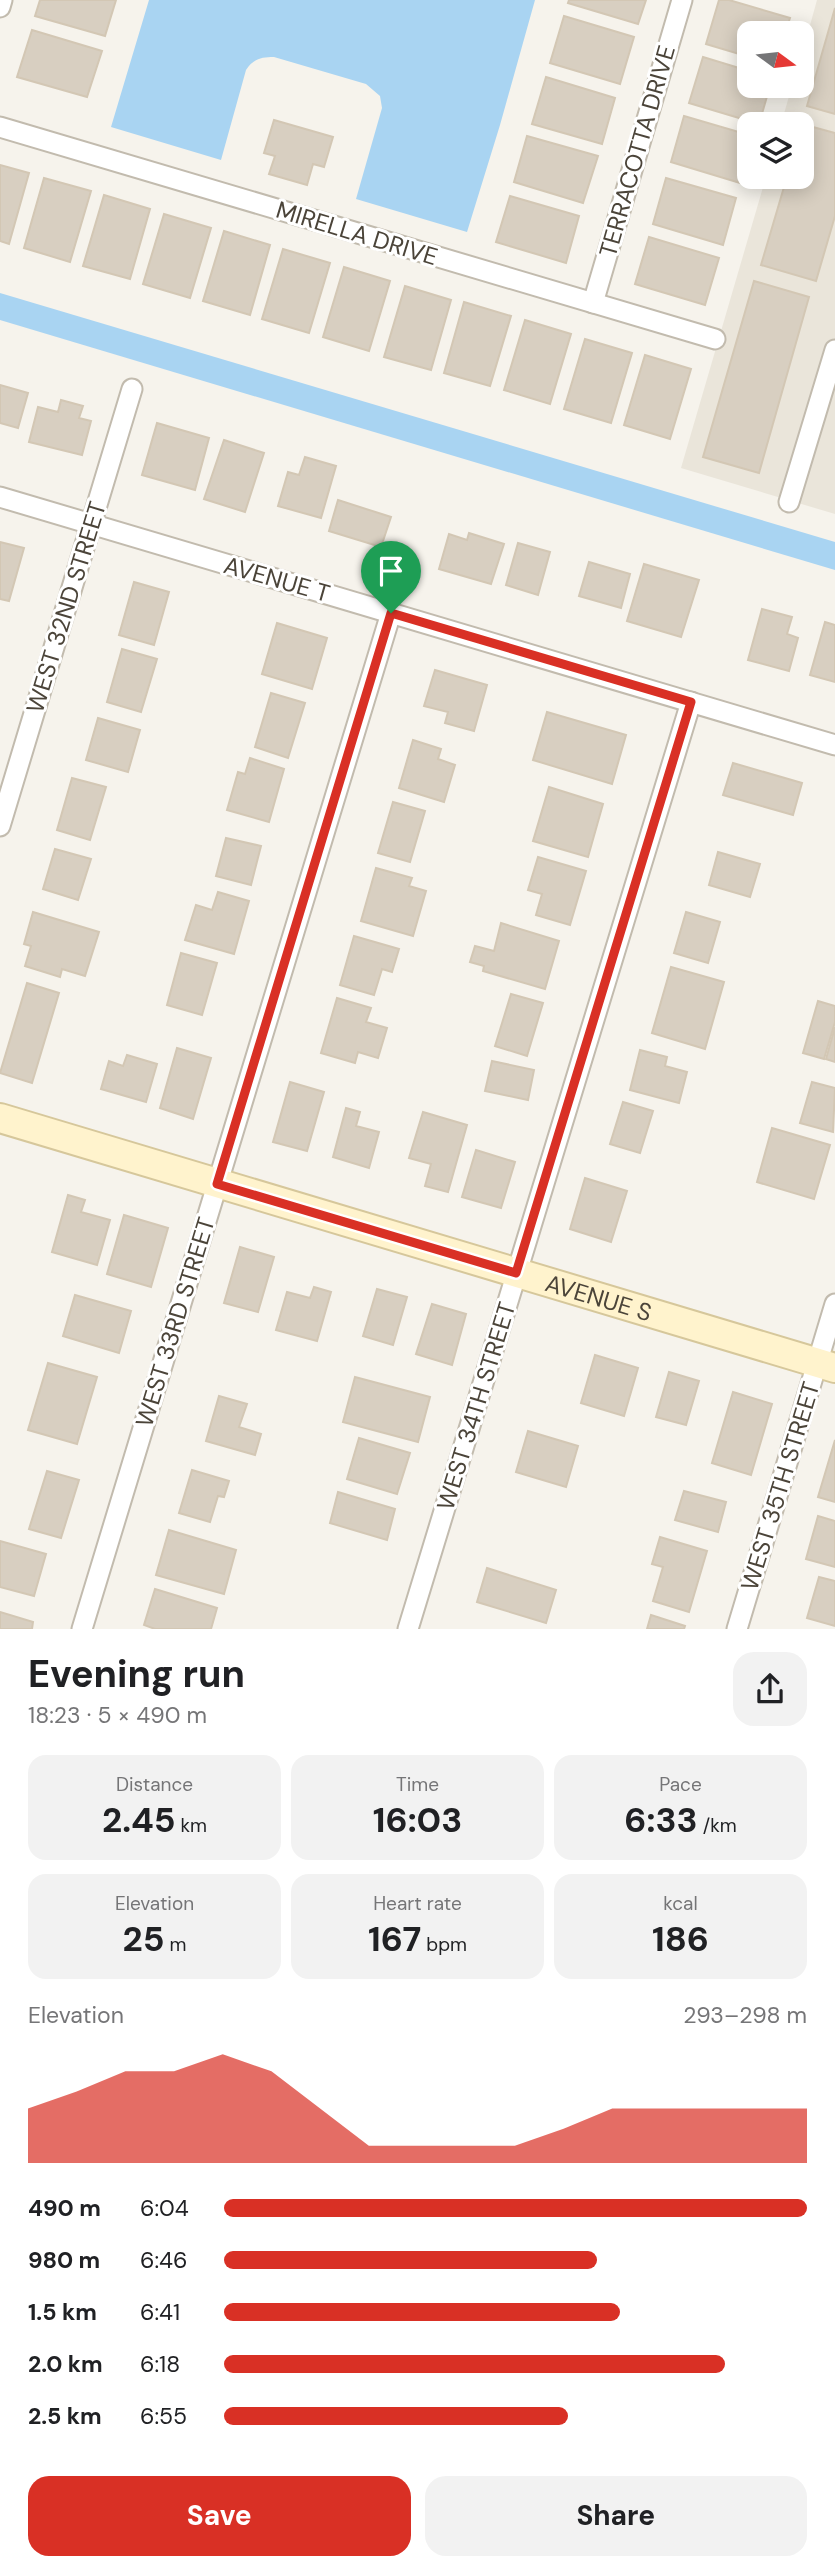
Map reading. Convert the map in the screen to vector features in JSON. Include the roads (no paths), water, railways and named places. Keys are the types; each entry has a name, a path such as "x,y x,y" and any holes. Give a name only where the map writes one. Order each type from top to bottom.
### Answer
{"street":[{"path":"0,7 2,0"},
{"name":"TERRACOTTA DRIVE","path":"593,303 682,0"},
{"name":"MIRELLA DRIVE","path":"0,127 715,339"},
{"path":"789,502 829,393 835,350"},
{"name":"WEST 32ND STREET","path":"0,827 132,388"},
{"name":"AVENUE T","path":"0,497 835,745"},
{"name":"WEST 33RD STREET","path":"82,1629 391,613"},
{"name":"WEST 34TH STREET","path":"408,1629 691,702"},
{"name":"AVENUE S","path":"0,1118 826,1366"},
{"name":"WEST 35TH STREET","path":"737,1629 826,1366 835,1304"}],"water":[{"path":"149,0 535,0 467,232 356,199 382,108 380,96 366,84 274,57 255,61 246,70 221,160 111,127"},
{"path":"0,293 835,542 835,570 0,320"}]}
